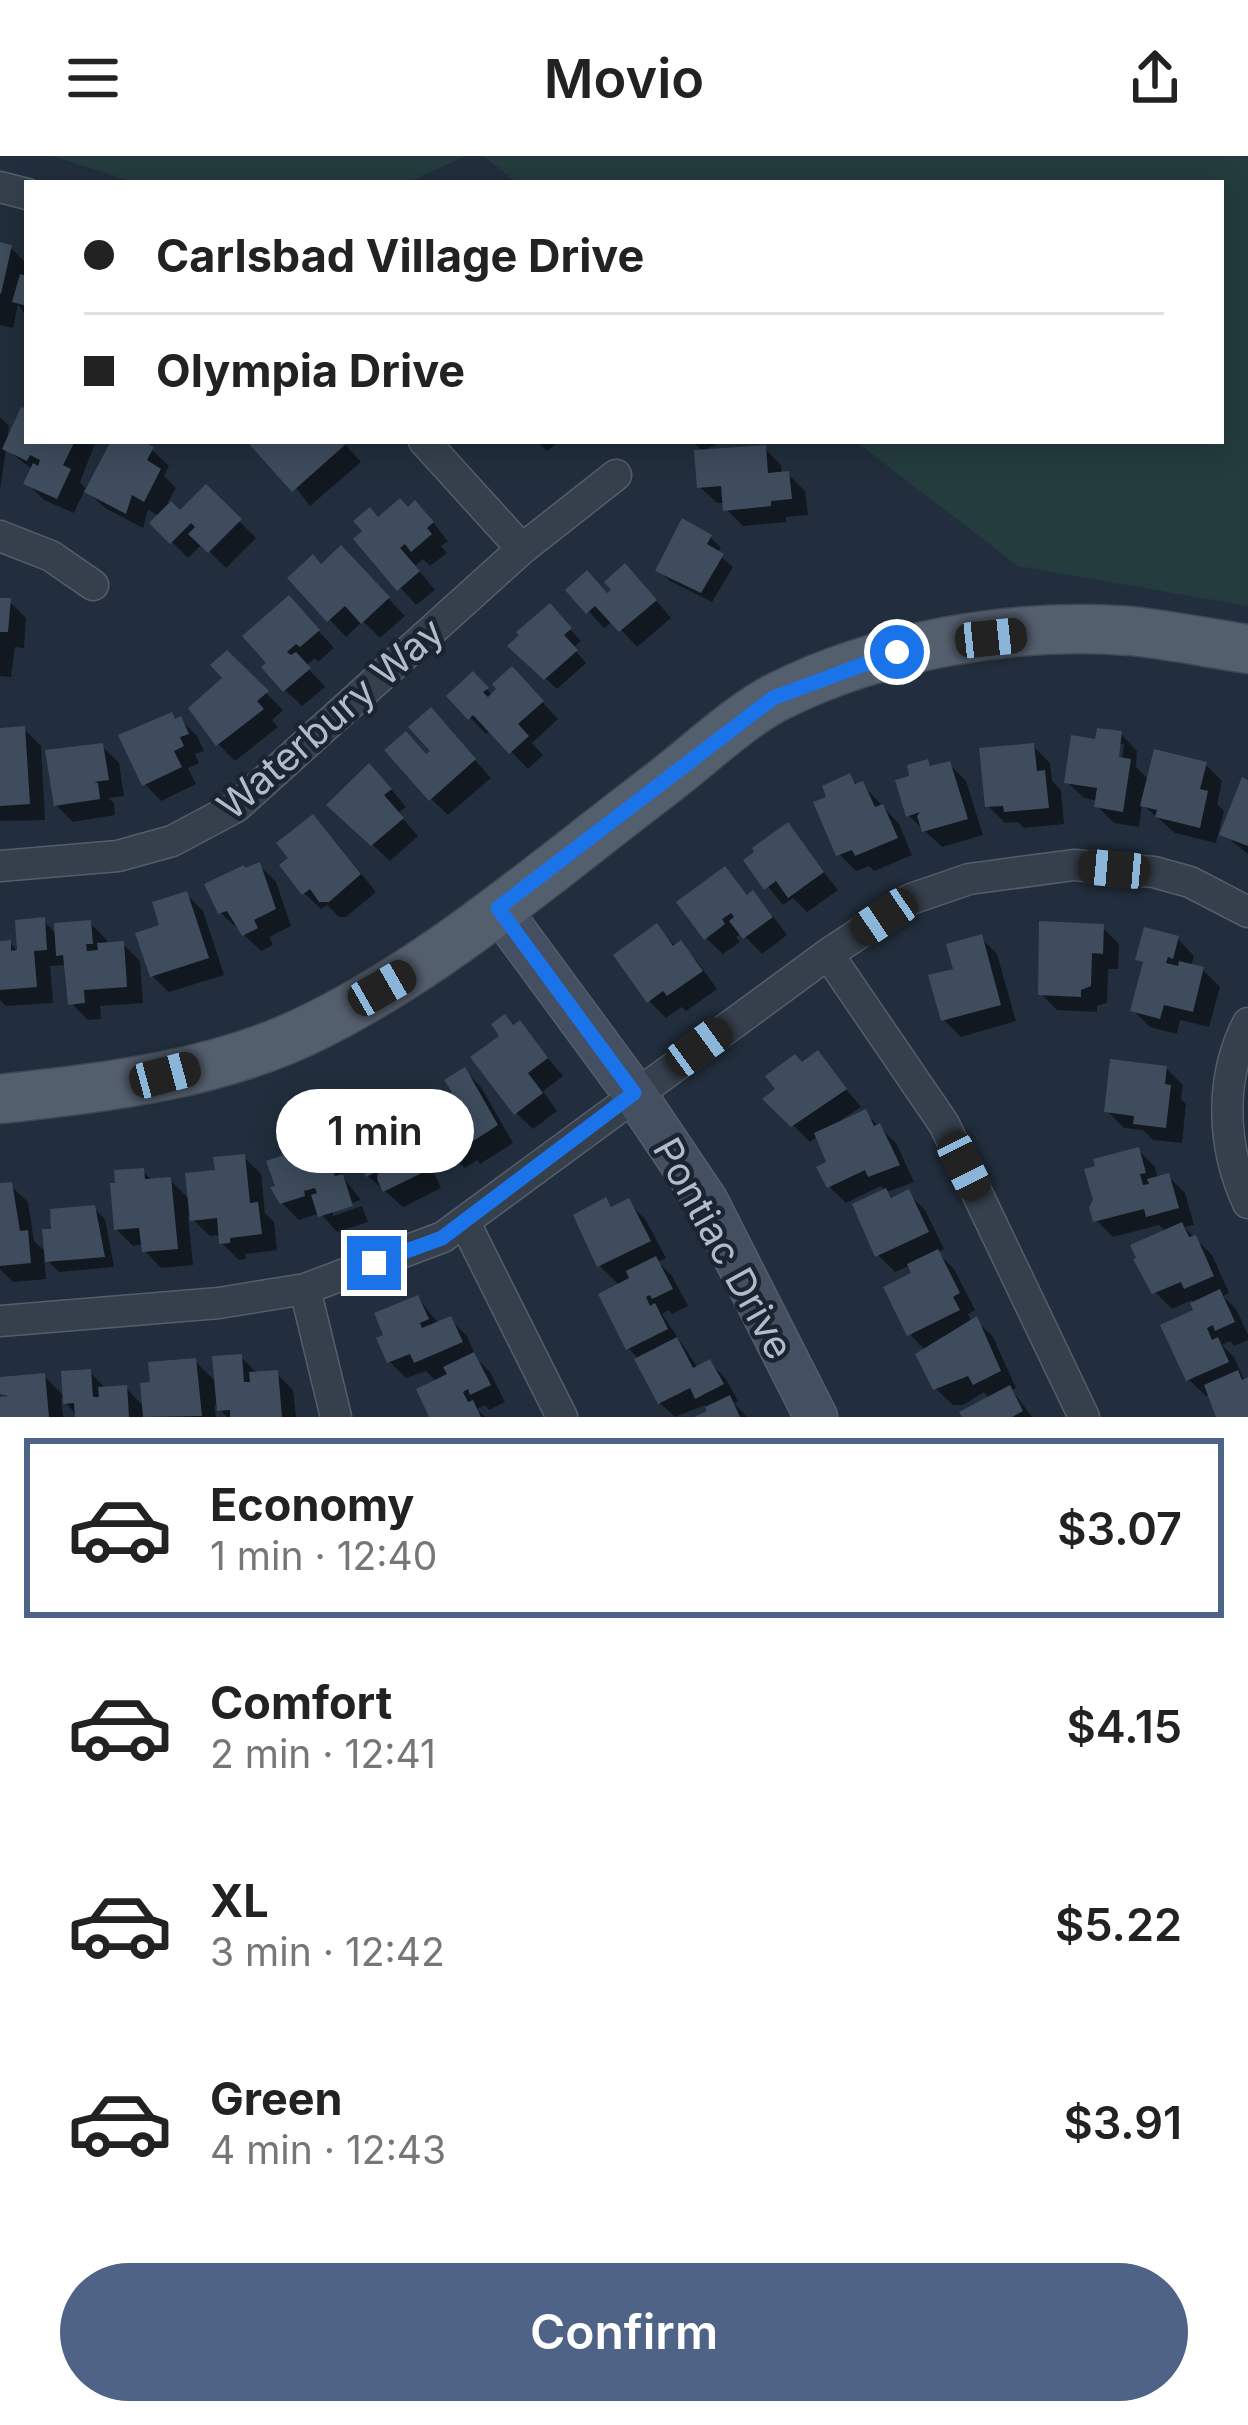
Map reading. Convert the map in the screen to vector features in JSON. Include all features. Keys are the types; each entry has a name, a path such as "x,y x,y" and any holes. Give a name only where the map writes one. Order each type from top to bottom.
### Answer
{"main road":[{"path":"0,1099 126,1085 244,1054 335,1015 448,949 773,698 870,659 925,644 1060,630 1131,632 1248,649"},
{"name":"Pontiac Drive","path":"498,908 634,1093 706,1201 816,1417"}],"street":[{"path":"427,444 523,549"},
{"name":"Waterbury Way","path":"0,866 118,856 172,841 236,807 523,549 616,476"},
{"path":"0,536 52,556 93,585"},
{"path":"0,1322 219,1303 305,1288 442,1238 634,1093 911,898 969,879 1074,866 1172,877 1248,912"},
{"path":"828,954 944,1124 1084,1417"},
{"path":"1248,1023 1225,1108 1234,1172 1248,1203"},
{"path":"465,1223 562,1417"},
{"path":"305,1288 335,1417"}],"green space":[{"path":"52,156 466,156 413,180 128,180"},
{"path":"483,156 1248,156 1248,606 1018,566 859,444 1224,444 1224,180 514,180"}],"building":[{"path":"0,242 12,245 1,294 0,293"},
{"path":"20,274 24,275 24,305 12,302"},
{"path":"21,407 24,444 74,444 63,465 71,469 57,499 23,484 33,463 38,466 40,460 30,455 27,461 2,449"},
{"path":"109,444 154,447 147,460 161,469 144,502 132,495 126,514 84,492"},
{"path":"251,444 346,444 292,492"},
{"path":"766,445 768,473 789,471 792,499 723,511 721,486 697,488 694,450"},
{"path":"206,484 242,519 208,553 188,534 195,527 191,523 170,544 149,523 171,501 180,510"},
{"path":"400,498 408,507 415,500 434,522 427,528 432,534 411,552 405,544 400,548 420,571 397,591 353,539 362,531 353,521 370,507 378,517"},
{"path":"682,518 712,535 707,544 724,554 701,593 655,571"},
{"path":"341,545 390,597 361,624 345,606 327,622 287,578 313,554 321,564"},
{"path":"625,563 657,600 619,632 595,606 586,614 565,590 587,570 607,593 611,590 604,582"},
{"path":"289,595 320,630 287,652 296,652 311,668 283,692 242,636"},
{"path":"0,598 11,598 8,632 0,632"},
{"path":"550,603 572,628 564,635 578,650 544,680 507,646"},
{"path":"227,650 269,691 257,701 264,709 216,746 188,708 222,678 210,665"},
{"path":"512,666 544,701 518,724 529,736 509,754 473,715 468,720 446,696 473,671 489,688 483,692 488,697 496,689 492,684"},
{"path":"431,707 476,759 429,801 384,750 406,731 426,754 430,751 408,727"},
{"path":"172,712 175,719 181,716 189,734 180,737 184,746 174,751 182,767 142,786 118,735"},
{"path":"25,726 30,804 0,806 0,728"},
{"path":"1097,728 1122,731 1119,757 1131,759 1123,812 1094,807 1097,788 1064,783 1071,735 1095,739"},
{"path":"103,743 109,780 94,782 100,799 54,806 45,750"},
{"path":"1034,743 1037,771 1045,770 1049,808 1004,812 1003,806 985,807 979,748"},
{"path":"1154,749 1207,762 1200,789 1208,791 1200,828 1155,817 1157,810 1140,806"},
{"path":"928,759 930,766 950,761 968,819 922,832 920,812 906,817 895,780 909,776 907,765"},
{"path":"369,763 392,789 384,795 404,818 371,846 326,805"},
{"path":"850,773 855,784 863,781 875,807 883,804 898,838 855,856 852,850 836,856 813,802 826,797 822,786"},
{"path":"1242,777 1248,780 1248,846 1219,835"},
{"path":"313,814 361,874 329,902 319,902 310,889 302,895 279,865 288,858 276,843"},
{"path":"788,822 824,872 788,898 776,881 764,890 743,860"},
{"path":"260,862 276,909 254,920 258,928 242,936 227,911 218,914 204,884"},
{"path":"725,866 747,895 753,890 773,917 743,939 729,921 734,917 731,913 704,940 676,902"},
{"path":"187,891 209,958 150,977 135,933 159,925 152,902"},
{"path":"45,917 47,950 34,951 37,987 0,990 0,941 11,940 11,951 17,950 15,920"},
{"path":"91,920 93,944 86,944 87,951 98,950 97,943 124,941 127,987 84,990 85,1003 68,1005 54,923"},
{"path":"1039,921 1104,924 1103,954 1092,953 1091,986 1081,990 1081,997 1038,995"},
{"path":"657,923 673,946 681,940 703,971 667,996 663,991 647,1003 613,955"},
{"path":"1144,927 1179,936 1173,959 1168,957 1166,963 1204,967 1193,1012 1164,1005 1160,1019 1130,1011 1143,962 1135,960"},
{"path":"982,934 1001,1005 941,1021 928,975 953,969 946,944"},
{"path":"505,1014 513,1025 520,1020 548,1058 528,1073 543,1093 514,1115 470,1057 499,1036 491,1024"},
{"path":"818,1050 847,1089 791,1127 762,1099 775,1089 765,1076 795,1054 802,1062"},
{"path":"1110,1059 1167,1066 1165,1084 1171,1085 1166,1128 1133,1124 1134,1116 1104,1112"},
{"path":"465,1067 498,1125 446,1154 425,1110 452,1092 444,1080"},
{"path":"866,1109 874,1126 880,1123 900,1165 868,1177 865,1170 827,1188 816,1167 826,1162 814,1133"},
{"path":"401,1117 426,1171 383,1192 378,1171 366,1177 350,1144"},
{"path":"319,1130 335,1176 343,1174 353,1206 318,1217 311,1195 317,1193 315,1188 280,1204 270,1187 275,1186 266,1161 299,1150 295,1139"},
{"path":"1139,1147 1146,1173 1140,1174 1143,1185 1149,1184 1147,1179 1169,1173 1179,1208 1146,1217 1144,1209 1093,1222 1089,1207 1093,1200 1084,1169 1095,1166 1093,1159"},
{"path":"245,1154 250,1203 258,1202 262,1234 219,1244 217,1218 190,1221 185,1173 215,1170 213,1157"},
{"path":"144,1168 145,1179 171,1177 178,1249 142,1252 139,1228 114,1230 110,1183 115,1183 114,1170"},
{"path":"12,1182 20,1231 28,1230 31,1263 0,1266 0,1183"},
{"path":"886,1188 891,1198 909,1189 929,1232 875,1257 852,1204"},
{"path":"606,1197 611,1207 629,1198 651,1241 597,1267 573,1215"},
{"path":"95,1205 105,1257 45,1262 42,1229 51,1229 50,1209"},
{"path":"1182,1222 1189,1237 1196,1235 1214,1276 1184,1289 1181,1282 1152,1294 1130,1245"},
{"path":"938,1249 960,1293 953,1297 960,1310 907,1336 883,1287 911,1273 907,1264"},
{"path":"656,1256 673,1289 652,1299 646,1297 650,1306 655,1303 668,1329 626,1350 598,1294 629,1278 626,1271"},
{"path":"1220,1289 1235,1322 1215,1331 1213,1325 1207,1328 1212,1340 1218,1337 1229,1362 1186,1381 1160,1325 1193,1310 1190,1303"},
{"path":"418,1295 429,1319 420,1323 422,1328 451,1316 463,1342 414,1363 410,1354 387,1363 376,1338 383,1335 374,1313"},
{"path":"977,1316 1001,1371 973,1385 968,1376 933,1390 915,1354"},
{"path":"677,1337 693,1368 710,1359 724,1384 695,1399 690,1388 658,1404 634,1359"},
{"path":"474,1352 491,1385 470,1395 468,1389 463,1392 481,1417 429,1417 416,1389 447,1374 443,1367"},
{"path":"242,1354 244,1382 250,1382 249,1372 278,1370 282,1417 230,1417 230,1410 217,1411 212,1356"},
{"path":"196,1358 202,1416 143,1417 140,1383 150,1382 148,1362"},
{"path":"91,1369 93,1397 99,1397 98,1387 127,1385 129,1417 75,1417 74,1403 63,1404 61,1371"},
{"path":"1238,1370 1242,1380 1248,1377 1248,1417 1216,1417 1204,1385"},
{"path":"45,1373 49,1417 0,1417 0,1397 8,1396 0,1394 0,1377"},
{"path":"1010,1385 1023,1411 1012,1417 962,1417 959,1412"},
{"path":"730,1395 740,1417 694,1417 707,1411 705,1407"}],"route":[{"path":"374,1263 442,1238 465,1223 634,1093 498,908 773,698 897,652"}]}
